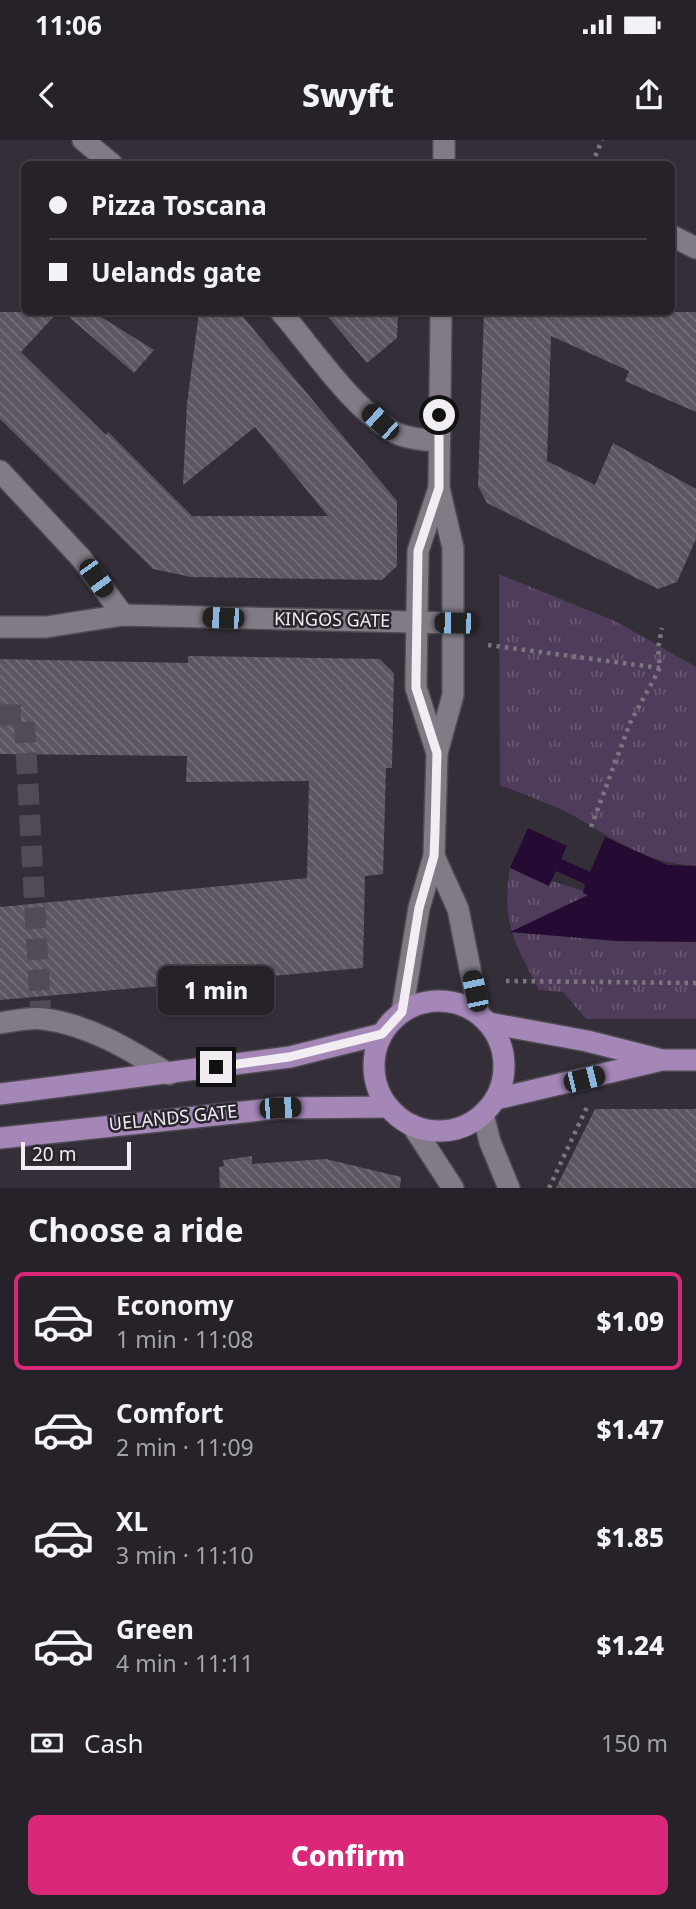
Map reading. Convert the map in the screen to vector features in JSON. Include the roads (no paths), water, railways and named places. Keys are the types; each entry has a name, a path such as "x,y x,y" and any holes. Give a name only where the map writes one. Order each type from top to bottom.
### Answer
{"main road":[{"path":"484,1018 500,1040 505,1060 503,1080 490,1106 468,1125 450,1130 430,1130 412,1125 388,1107 376,1079 374,1064 382,1034 402,1012 416,1004 449,1001 484,1018 662,1060 696,1060"},
{"path":"0,1094 289,1057 382,1034"},
{"path":"490,1106 662,1060"},
{"name":"UELANDS GATE","path":"0,1138 280,1108 388,1107"}],"street":[{"path":"83,140 108,161"},
{"path":"444,140 444,161"},
{"path":"675,238 696,248"},
{"path":"284,315 361,405 380,422 399,434 439,442"},
{"path":"402,1012 419,908 434,856 437,753 453,695 453,548 439,488 441,315"},
{"path":"0,471 81,558 123,615"},
{"path":"437,753 416,688 418,551 439,488"},
{"name":"KINGOS GATE","path":"0,627 46,627 123,615 455,623"},
{"path":"434,856 458,909 484,1018"},
{"path":"0,1023 41,1018 75,1026 117,1043 169,1074"},
{"path":"490,1106 489,1142 509,1188"},
{"path":"412,1125 453,1188"}],"tunnel":[{"path":"0,715 24,715 41,1018"}]}
